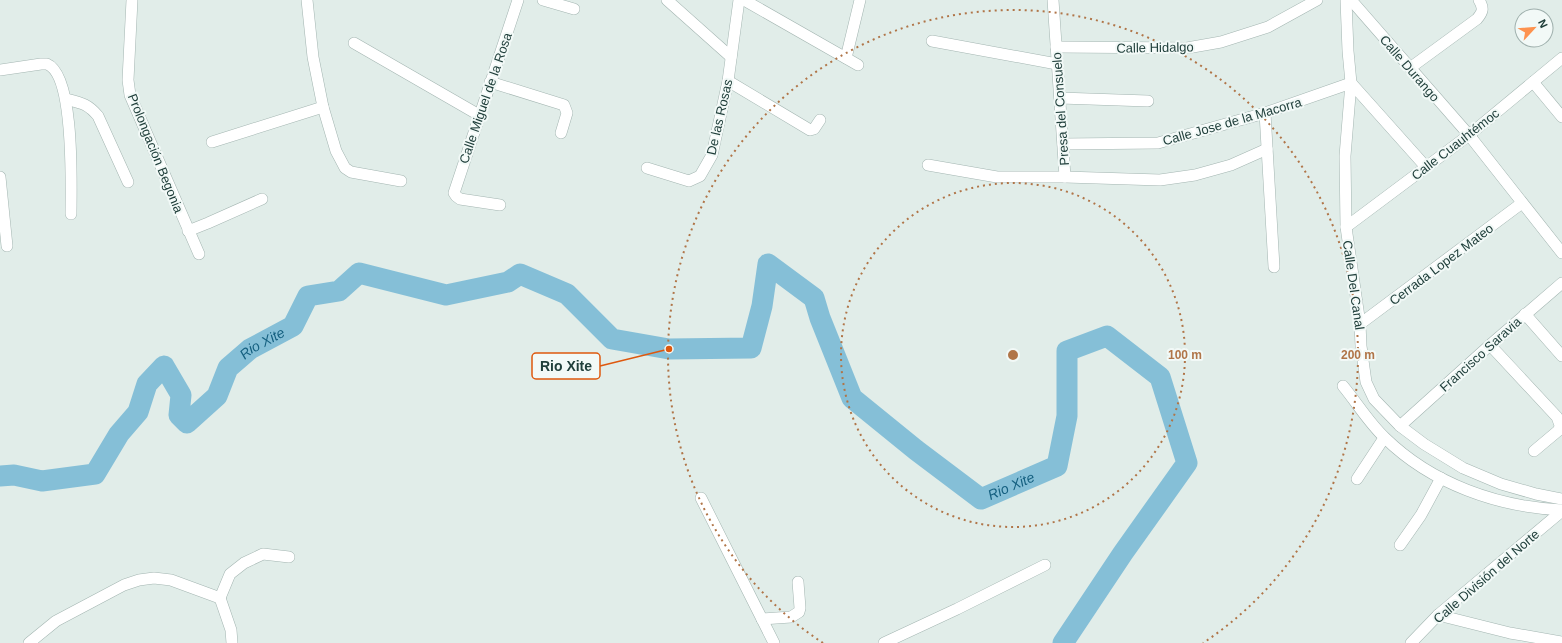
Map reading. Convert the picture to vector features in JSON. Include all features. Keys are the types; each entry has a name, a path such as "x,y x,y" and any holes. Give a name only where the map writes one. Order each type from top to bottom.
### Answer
{"street":[{"name":"Prolongación Begonia","path":"132,0 128,80 130,95 199,254"},
{"path":"307,0 313,57 323,107 336,151 345,168 351,172 401,181"},
{"name":"Calle Miguel de la Rosa","path":"500,206 468,201 456,196 454,192 518,0"},
{"path":"543,0 574,9"},
{"path":"667,0 731,57"},
{"name":"De las Rosas","path":"647,168 689,181 700,176 712,155 728,81 739,0"},
{"path":"744,0 858,65"},
{"path":"846,58 860,0"},
{"name":"Presa del Consuelo","path":"928,165 997,176 1065,177 1053,0"},
{"name":"Calle Hidalgo","path":"1056,47 1188,48 1214,44 1268,27 1317,0"},
{"name":"Calle Durango","path":"1351,0 1469,135 1562,253"},
{"name":"Calle Del Canal","path":"1351,0 1348,51 1351,83 1345,156 1346,226 1360,324 1361,346 1366,382 1374,399 1400,426 1424,444 1463,468 1502,484 1536,494 1562,499"},
{"path":"1410,68 1477,19 1482,13 1481,4"},
{"path":"932,41 1057,64"},
{"path":"354,43 479,115"},
{"name":"Calle Cuauhtémoc","path":"1346,226 1469,135 1562,58"},
{"path":"0,70 48,64 55,71 61,83 66,100 71,149 71,214"},
{"path":"728,81 810,130 814,129 820,120"},
{"path":"490,82 564,105 567,113 561,133"},
{"path":"1533,82 1562,117"},
{"path":"1351,83 1426,167"},
{"name":"Calle Jose de la Macorra","path":"1063,144 1158,143 1265,113 1351,83"},
{"path":"1060,98 1148,101"},
{"path":"66,100 84,103 98,116 128,182"},
{"path":"212,142 323,107"},
{"path":"1265,113 1274,267"},
{"path":"1065,177 1160,180 1195,175 1232,165 1267,149"},
{"path":"0,177 7,246"},
{"path":"188,231 262,199"},
{"name":"Cerrada Lopez Mateo","path":"1360,324 1522,203"},
{"name":"Francisco Saravia","path":"1400,426 1525,314 1562,284"},
{"path":"1525,314 1562,356"},
{"path":"1490,345 1557,417 1560,425 1559,430 1534,451"},
{"path":"1343,386 1384,438 1405,456 1441,478 1473,493 1497,501 1541,509 1562,510"},
{"path":"1357,479 1384,438"},
{"path":"1400,545 1421,515 1441,478"},
{"path":"701,498 774,643"},
{"name":"Calle División del Norte","path":"1411,643 1438,615 1562,510"},
{"path":"232,643 231,630 220,598 230,574 244,563 263,554 289,557"},
{"path":"884,643 957,610 1045,565"},
{"path":"29,643 56,621 124,585 139,580 154,578 171,580 220,598"},
{"path":"762,619 791,617 799,612 798,582"},
{"path":"1438,615 1510,633 1562,642"}],"waterway":[{"name":"Rio Xite","path":"0,476 14,475 42,481 95,474 119,434 138,412 147,384 164,366 181,395 179,415 187,423 217,396 228,368 250,349 293,326 308,296 339,291 359,273 446,295 508,282 520,274 567,294 612,339 669,349 751,348 762,306 768,264 814,298 820,318 852,398 916,450 981,499 1057,466 1067,416 1067,351 1107,336 1160,377 1187,463 1123,553 1063,643"}],"place":[{"name":"Rio Xite","path":"669,349"}]}
